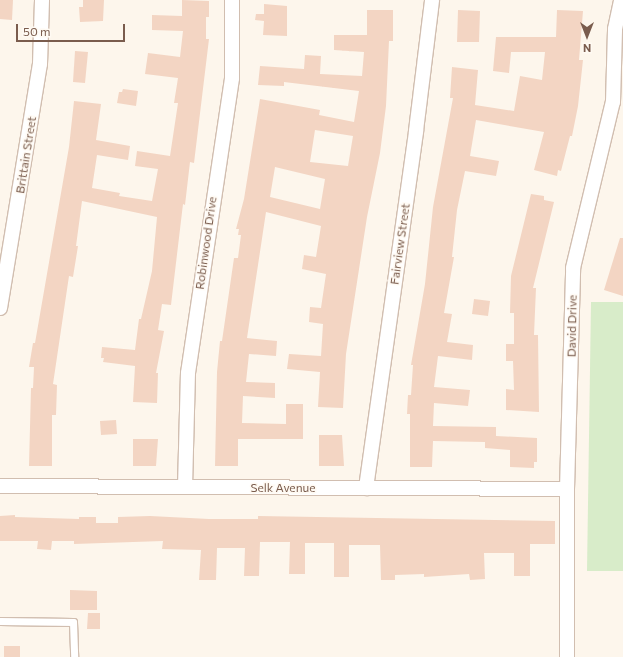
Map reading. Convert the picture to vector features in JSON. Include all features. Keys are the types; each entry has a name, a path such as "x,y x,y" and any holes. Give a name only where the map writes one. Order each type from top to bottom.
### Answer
{"street":[{"name":"Brittain Street","path":"0,308 40,64 42,0"},
{"name":"Robinwood Drive","path":"185,487 188,373 232,78 232,0"},
{"name":"Fairview Street","path":"366,488 416,131 432,0"},
{"name":"David Drive","path":"566,657 566,489 573,268 613,102 615,29 621,0"},
{"name":"Selk Avenue","path":"0,486 566,489"}],"lane":[{"path":"0,621 73,622 74,657"}],"green space":[{"path":"591,302 623,302 623,571 587,571"}],"building":[{"path":"0,0 13,0 12,20 0,19"},
{"path":"83,0 104,0 103,21 80,22 79,7 83,7"},
{"path":"182,0 209,1 209,17 206,17 206,39 209,39 194,163 190,162 185,205 183,204 171,305 162,304 158,330 164,331 156,373 158,373 157,403 133,402 135,366 103,362 104,358 101,358 102,347 135,350 139,319 141,319 152,271 157,217 82,201 76,246 78,246 73,277 69,276 53,384 57,385 56,415 52,415 52,466 29,466 31,388 33,388 34,367 29,367 33,343 35,343 69,147 74,101 101,104 96,140 130,146 128,160 97,155 92,188 120,193 119,196 152,201 158,169 135,166 137,151 170,156 178,103 174,103 178,78 145,74 148,53 180,57 183,31 152,30 152,15 182,16"},
{"path":"264,4 287,6 287,36 263,35 264,21 255,20 256,14 264,14"},
{"path":"367,10 393,10 393,41 389,41 386,106 380,153 367,217 346,354 343,408 318,407 320,372 287,369 289,354 321,356 323,324 309,322 310,307 321,308 326,274 302,269 304,255 316,257 321,226 266,212 247,338 277,341 276,356 249,354 246,382 275,383 275,398 243,396 242,423 286,424 286,404 303,404 303,439 238,439 238,466 215,466 217,372 220,341 222,341 234,258 238,258 241,235 238,235 239,229 236,229 244,199 260,99 320,110 319,115 354,122 359,91 284,82 284,86 258,85 260,66 304,69 305,55 321,56 320,74 362,76 364,52 334,50 334,35 367,35","holes":["315,130 353,136 348,166 310,162","275,167 325,179 320,209 270,197"]},
{"path":"458,10 480,11 479,42 457,42"},
{"path":"557,10 583,11 579,60 583,60 578,106 572,136 570,136 561,171 558,170 557,176 534,170 544,132 476,120 470,156 499,161 496,176 465,171 457,210 452,257 454,257 444,313 452,314 447,342 473,345 472,360 438,356 434,387 470,390 468,406 434,403 433,426 496,427 496,436 537,438 537,462 534,462 534,468 510,467 510,450 485,448 485,442 433,441 432,467 410,467 410,414 407,414 408,395 411,395 413,365 411,365 425,284 433,207 453,98 450,98 452,67 478,70 475,105 514,111 520,76 542,80 545,52 511,52 509,73 493,71 496,37 556,37"},
{"path":"75,51 88,52 85,83 73,82"},
{"path":"123,89 138,91 136,106 117,103 119,92 122,92"},
{"path":"531,194 544,196 544,200 554,202 533,288 536,288 534,335 538,335 539,412 506,410 506,389 514,390 513,361 506,361 506,344 514,344 514,313 510,313 511,276"},
{"path":"620,238 623,238 623,296 604,290"},
{"path":"474,299 490,301 488,316 472,314"},
{"path":"116,420 117,434 101,435 100,421"},
{"path":"319,435 342,435 344,466 319,466"},
{"path":"133,439 158,439 156,466 133,466"},
{"path":"15,515 15,517 79,519 79,517 96,517 96,523 118,523 118,517 150,516 209,519 258,519 258,516 555,521 555,544 530,544 530,576 514,576 514,553 484,553 485,579 470,580 469,574 424,577 424,574 395,575 395,580 381,580 380,545 349,545 349,577 334,577 334,543 305,543 305,574 289,574 290,542 260,542 259,576 244,576 245,548 217,548 216,580 199,580 201,550 162,549 163,541 74,544 74,541 52,541 51,550 37,549 38,541 0,541 0,516"},
{"path":"70,590 97,591 97,610 70,610"},
{"path":"88,613 100,613 100,629 87,629"},
{"path":"4,646 20,646 20,657 4,657"}]}
